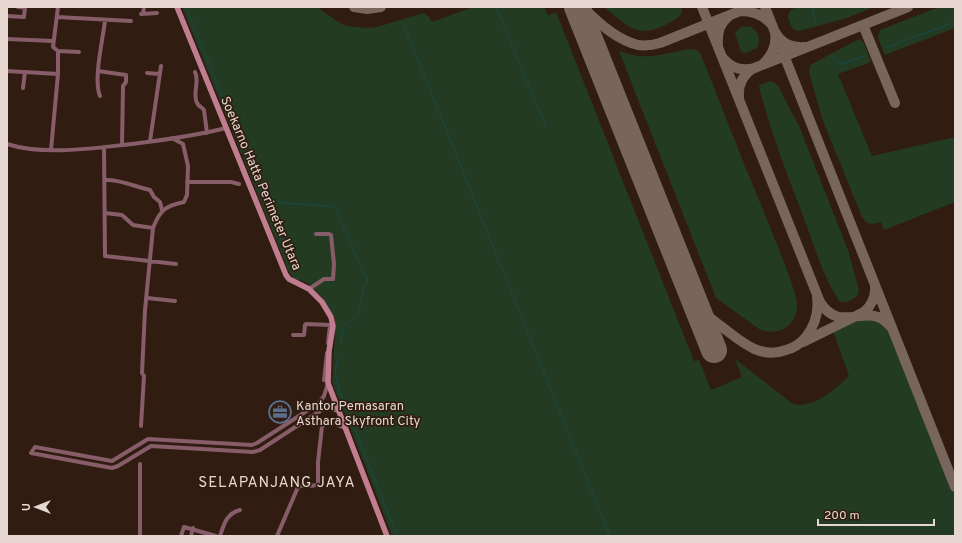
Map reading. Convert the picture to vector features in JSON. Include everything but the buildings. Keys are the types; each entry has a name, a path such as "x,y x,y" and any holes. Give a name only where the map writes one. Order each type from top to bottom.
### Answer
{"main road":[{"name":"Soekarno Hatta Perimeter Utara","path":"177,7 286,275 289,279 309,289 322,302 330,317 331,326 328,382 388,536"}],"street":[{"path":"7,16 24,17 25,7 18,7"},
{"path":"58,7 53,47 58,51 79,52"},
{"path":"144,7 142,14 157,13"},
{"path":"57,17 131,21"},
{"path":"100,96 97,85 105,20"},
{"path":"7,39 53,41"},
{"path":"51,150 58,74 58,51"},
{"path":"150,141 161,66"},
{"path":"7,71 58,74"},
{"path":"98,71 126,75 126,82 123,86 122,145"},
{"path":"23,88 24,72"},
{"path":"203,72 196,74 194,98 198,105 204,110 207,133"},
{"path":"147,73 160,74"},
{"path":"7,144 18,147 51,150 104,147 207,133 226,128"},
{"path":"141,426 144,376 142,373 145,310 153,228 157,217 162,210 172,205 184,202 187,195 186,182 188,166 183,144 172,138"},
{"path":"104,147 105,256 176,264"},
{"path":"105,180 113,179 137,188 150,190 154,197 160,202 162,210"},
{"path":"186,182 231,182 239,184"},
{"path":"105,213 122,215 132,225 153,228"},
{"path":"309,289 324,279 333,279 334,264 331,235 316,234"},
{"path":"147,298 175,301"},
{"path":"293,336 304,335 306,324 331,326"},
{"path":"328,382 324,396 319,403 252,445 148,439 112,461 35,447 31,453 112,468 118,466 151,446 253,452 260,450 323,409 339,411"},
{"path":"294,420 297,426"},
{"path":"277,536 298,487 315,486 318,484 318,462 322,426 331,421 342,427 345,426"},
{"path":"196,441 196,448"},
{"path":"202,441 202,448"},
{"path":"67,460 68,453"},
{"path":"74,461 75,454"},
{"path":"140,464 140,536"},
{"path":"220,536 228,517 232,513 240,510"},
{"path":"181,536 184,527 193,528 216,536"},
{"path":"191,536 193,528"}],"green space":[{"path":"182,7 317,7 346,26 367,28 377,27 424,13 432,22 473,7 544,7 548,16 556,12 694,361 699,360 711,390 742,377 735,359 793,404 809,404 816,401 831,392 849,376 832,328 849,320 865,315 880,317 887,322 893,331 955,487 955,536 392,536 332,382 335,318 322,297 306,282 294,279 288,270"},
{"path":"604,7 682,7 682,12 680,16 673,21 661,27 643,31 629,26"},
{"path":"796,7 874,7 847,18 796,31 792,28 788,15 791,10"},
{"path":"939,7 955,7 955,28 885,55 878,38 880,30"},
{"path":"741,27 751,27 756,31 759,40 757,48 745,53 741,52 735,33"},
{"path":"859,39 864,43 871,62 838,74 872,156 955,137 955,202 884,230 881,222 870,224 862,217 823,121 809,72 812,64"},
{"path":"691,49 697,50 700,53 786,266 794,291 797,302 796,313 790,325 779,331 773,332 759,329 716,298 619,51 638,56 655,56"},
{"path":"770,81 778,86 799,126 848,250 859,290 857,296 848,301 839,301 828,282 780,155 759,87 760,85"}],"waterway":[{"path":"186,7 286,252"},
{"path":"496,7 546,127"},
{"path":"812,7 816,21"},
{"path":"885,48 955,22"},
{"path":"403,23 610,536"},
{"path":"832,57 838,64 842,64 864,56"},
{"path":"276,200 283,203 331,206 337,208 340,219 368,282 364,285 358,316 345,324 343,327 341,344"},
{"path":"340,357 337,362 336,375 346,408"},
{"path":"352,421 397,536"}],"taxiway":[{"path":"354,7 367,9 381,7"},
{"path":"583,7 615,35 630,43 638,45 652,45 660,43 750,7"},
{"path":"702,7 820,302 828,312 837,316 872,316 881,319 890,326"},
{"path":"765,7 955,487"},
{"path":"739,97 741,81 752,69 908,7"},
{"path":"741,11 758,14 771,24"},
{"path":"718,44 720,28 729,16"},
{"path":"863,25 895,103"},
{"path":"763,64 773,50 775,32 783,42 795,47 804,47"},
{"path":"724,59 734,67 746,69 755,68"},
{"path":"686,282 697,303 712,319 747,345 754,349 769,353 792,348 806,337 816,318 817,297"},
{"path":"803,342 864,312 873,300 875,286"}],"runway":[{"path":"577,7 714,350"}],"place":[{"name":"Kantor Pemasaran Asthara Skyfront City","path":"280,412"}],"district":[{"name":"SELAPANJANG JAYA","path":"277,482"}]}
